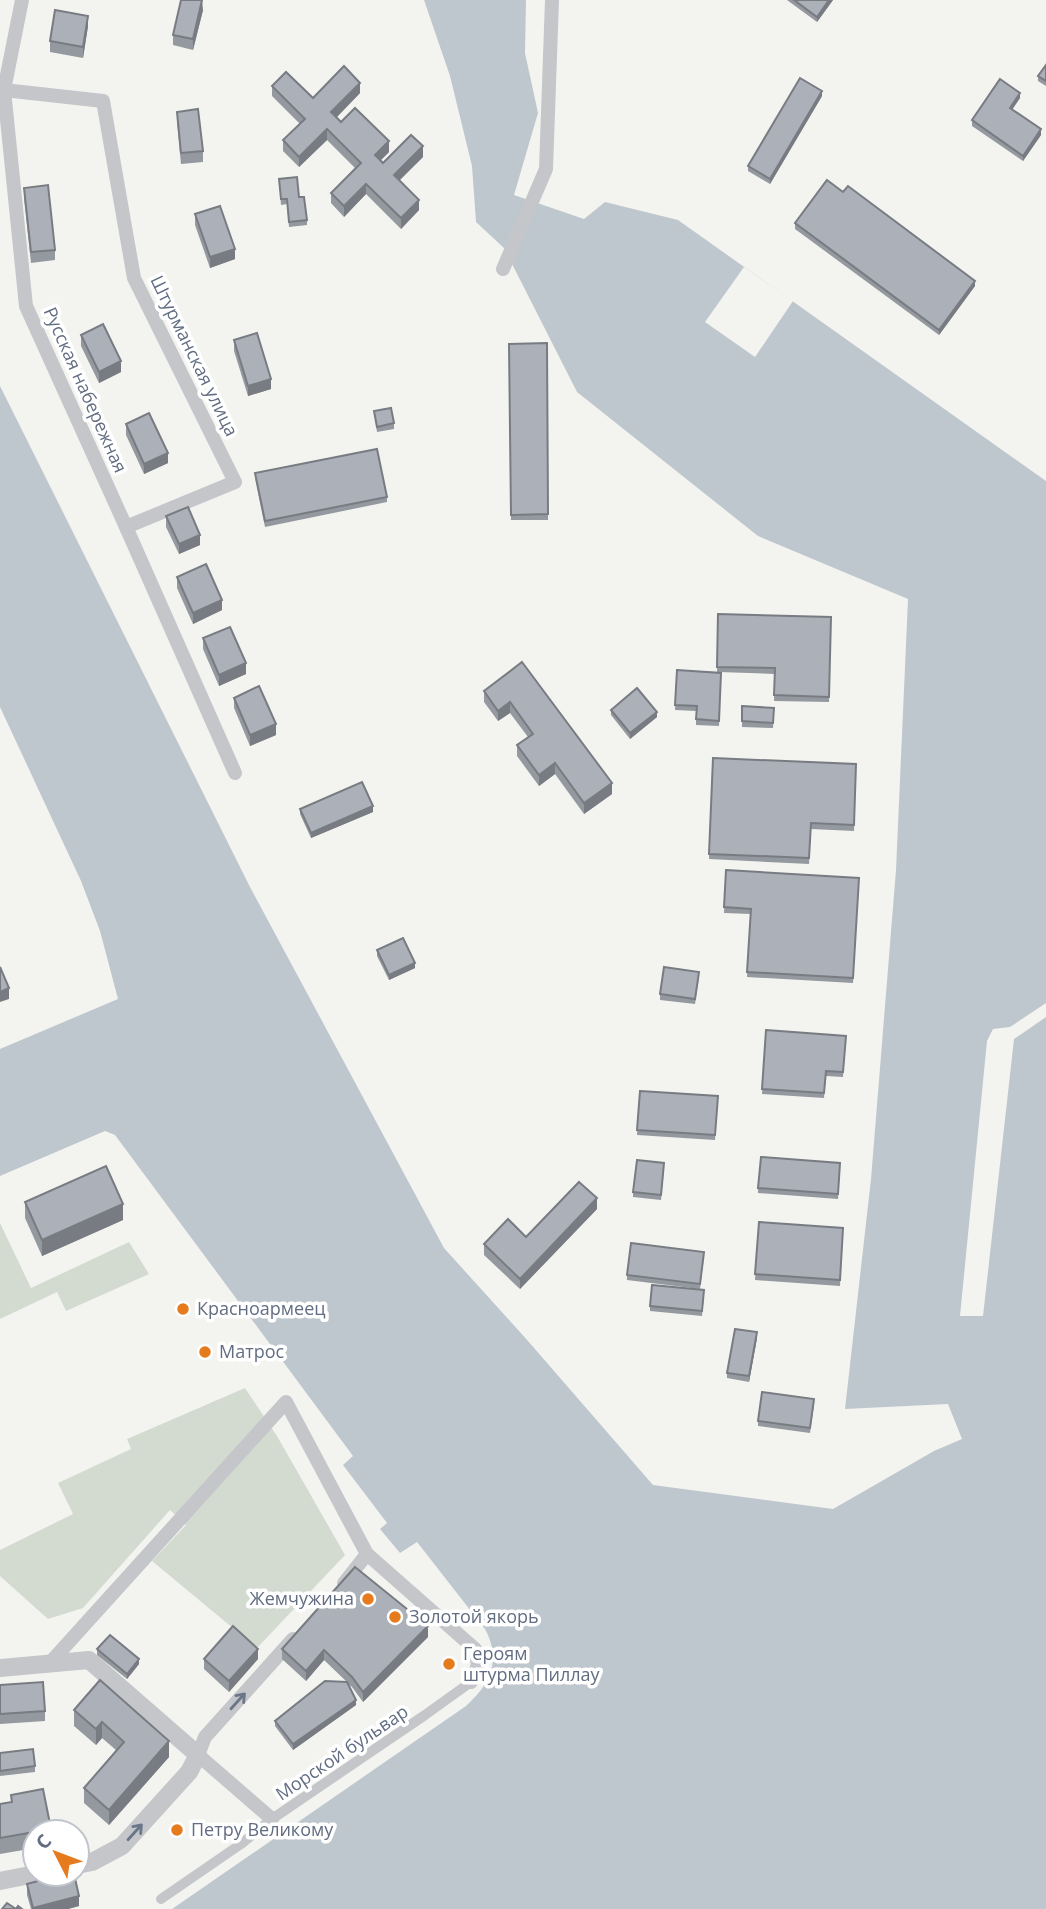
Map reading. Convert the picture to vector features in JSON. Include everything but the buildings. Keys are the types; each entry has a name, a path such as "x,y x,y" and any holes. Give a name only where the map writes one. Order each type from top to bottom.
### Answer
{"street":[{"name":"Русская набережная","path":"22,0 5,90 26,306 235,773"},
{"path":"503,269 546,169 552,0"},
{"name":"Штурманская улица","path":"5,90 103,101 134,278 235,482 126,527"},
{"path":"49,1664 286,1402 367,1554 475,1649 478,1665 471,1682"},
{"path":"339,1589 367,1554"},
{"path":"91,1862 122,1846 189,1772 205,1737 303,1628"},
{"path":"0,1668 89,1660 272,1819"},
{"name":"Морской бульвар","path":"161,1899 471,1682"},
{"path":"0,1881 21,1877"}],"shaded area":[{"path":"424,0 526,0 525,53 538,113 514,195 584,219 605,202 678,220 1046,481 1046,1909 172,1909 466,1706 487,1680 493,1662 493,1651 485,1629 417,1542 400,1553 380,1529 387,1523 343,1465 353,1456 115,1135 105,1131 0,1176 0,1049 118,999 100,931 81,881 0,707 0,386 250,887 444,1248 653,1485 833,1509 934,1451 962,1439 948,1404 845,1409 871,1179 896,870 908,599 758,536 577,392 504,248 476,222 472,166 450,76"},
{"path":"0,1223 31,1288 129,1242 149,1274 66,1311 57,1292 0,1319"},
{"path":"245,1388 277,1436 345,1555 257,1648 152,1561 186,1525 170,1510 83,1608 48,1619 0,1576 0,1550 73,1514 58,1483 131,1449 127,1439"}],"pier":[{"path":"744,267 793,301 755,357 705,322"},
{"path":"1046,1003 1046,1017 1014,1039 983,1316 960,1316 987,1041 993,1029 1010,1027"}],"place":[{"name":"Красноармеец","path":"183,1309"},
{"name":"Матрос","path":"205,1352"},
{"name":"Жемчужина","path":"368,1599"},
{"name":"Золотой якорь","path":"395,1617"},
{"name":"Героям штурма Пиллау","path":"449,1664"},
{"name":"Петру Великому","path":"177,1830"}]}
